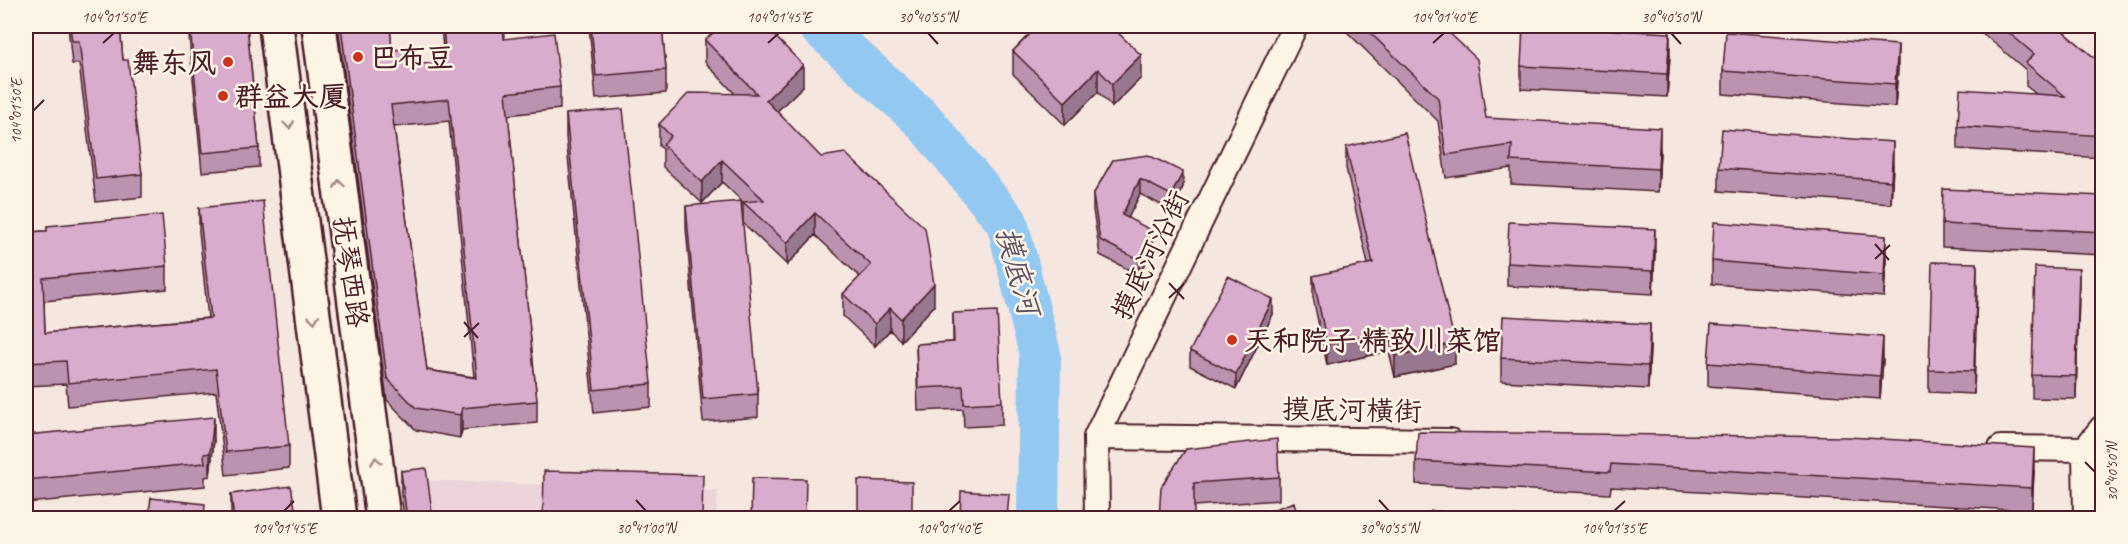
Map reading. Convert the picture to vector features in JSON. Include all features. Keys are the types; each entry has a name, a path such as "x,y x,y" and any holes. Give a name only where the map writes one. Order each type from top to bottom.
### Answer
{"main road":[{"name":"抚琴西路","path":"276,26 339,519"},
{"name":"抚琴西路","path":"318,26 384,519"}],"street":[{"name":"摸底河沿街","path":"1097,519 1096,437 1295,26"},
{"path":"2086,519 2085,449 2103,429"},
{"name":"摸底河横街","path":"1096,437 1477,442"},
{"path":"1978,448 2085,449"}],"shaded area":[{"path":"391,479 718,491 716,518 395,518"}],"building":[{"path":"70,26 120,26 123,60 128,60 142,174 96,179 79,41 72,41"},
{"name":"群益大厦","path":"190,26 247,26 259,148 202,153"},
{"path":"341,26 390,26 392,50 418,48 421,64 446,61 443,26 503,26 504,39 554,33 560,87 506,93 537,401 462,408 460,415 416,408 387,378","holes":["449,99 477,378 427,370 391,105"]},
{"path":"591,26 662,26 666,70 596,76"},
{"path":"721,26 765,26 803,65 766,100 821,157 845,153 925,228 934,284 901,319 890,308 875,324 843,294 871,265 815,213 787,243 743,202 764,200 722,160 702,182 663,145 671,136 659,124 689,93 757,94 705,40"},
{"path":"1038,26 1111,26 1141,55 1112,84 1098,69 1065,102 1013,51"},
{"path":"1363,26 1442,26 1477,59 1486,118 1660,128 1658,169 1511,161 1512,145 1446,155 1438,98"},
{"path":"1523,26 1670,33 1667,74 1521,66"},
{"path":"2001,26 2057,26 2103,65 2103,136 1958,126 1960,89 2065,96 2026,63 2034,54"},
{"path":"1726,32 1898,45 1895,84 1723,71"},
{"path":"623,109 651,384 594,390 566,114"},
{"path":"1722,129 1893,142 1891,181 1719,168"},
{"path":"1405,133 1455,343 1395,356 1389,330 1327,344 1313,276 1373,263 1346,147"},
{"path":"1148,155 1183,172 1171,195 1140,179 1122,215 1153,231 1139,260 1100,240 1093,195 1113,160"},
{"path":"26,159 29,182 26,183"},
{"path":"1943,189 2103,196 2103,232 1942,224"},
{"path":"263,201 289,446 226,452 216,369 68,383 66,361 26,363 26,232 47,231 47,226 162,215 167,266 43,278 45,333 211,318 199,208"},
{"path":"741,201 758,394 703,399 686,206"},
{"path":"1509,222 1655,229 1653,271 1507,263"},
{"path":"1714,222 1886,236 1884,275 1712,261"},
{"path":"1932,262 1977,263 1974,371 1929,370"},
{"path":"2035,267 2079,269 2076,376 2032,375"},
{"name":"天和院子·精致川菜馆","path":"1228,276 1273,299 1236,374 1190,351"},
{"path":"997,311 1002,402 964,404 963,386 918,388 916,344 954,342 953,313"},
{"path":"1503,316 1650,324 1648,366 1501,358"},
{"path":"1711,324 1883,337 1880,376 1708,363"},
{"path":"214,417 210,453 204,454 205,463 26,480 26,435"},
{"path":"1418,432 1848,437 2034,448 2032,488 1611,464 1610,472 1416,461"},
{"path":"1277,439 1279,477 1194,483 1194,519 1159,519 1161,487 1186,449"},
{"path":"426,468 433,519 407,519 401,471"},
{"path":"544,471 703,475 702,519 543,519"},
{"path":"752,478 806,479 805,519 751,519"},
{"path":"858,480 912,482 912,519 858,519"},
{"path":"291,486 297,519 234,519 231,494"},
{"path":"961,491 1009,494 1007,519 960,519"},
{"path":"151,498 205,504 204,519 148,519"},
{"path":"1294,502 1298,519 1256,519 1255,516"},
{"path":"1431,511 1562,519 1431,519"}],"waterway":[{"name":"摸底河","path":"819,26 923,120 1007,222 1040,354 1038,518"}],"place":[{"name":"巴布豆","path":"358,57"},
{"name":"舞东风","path":"228,62"},
{"name":"群益大厦","path":"223,96"},
{"name":"天和院子·精致川菜馆","path":"1232,340"}]}
